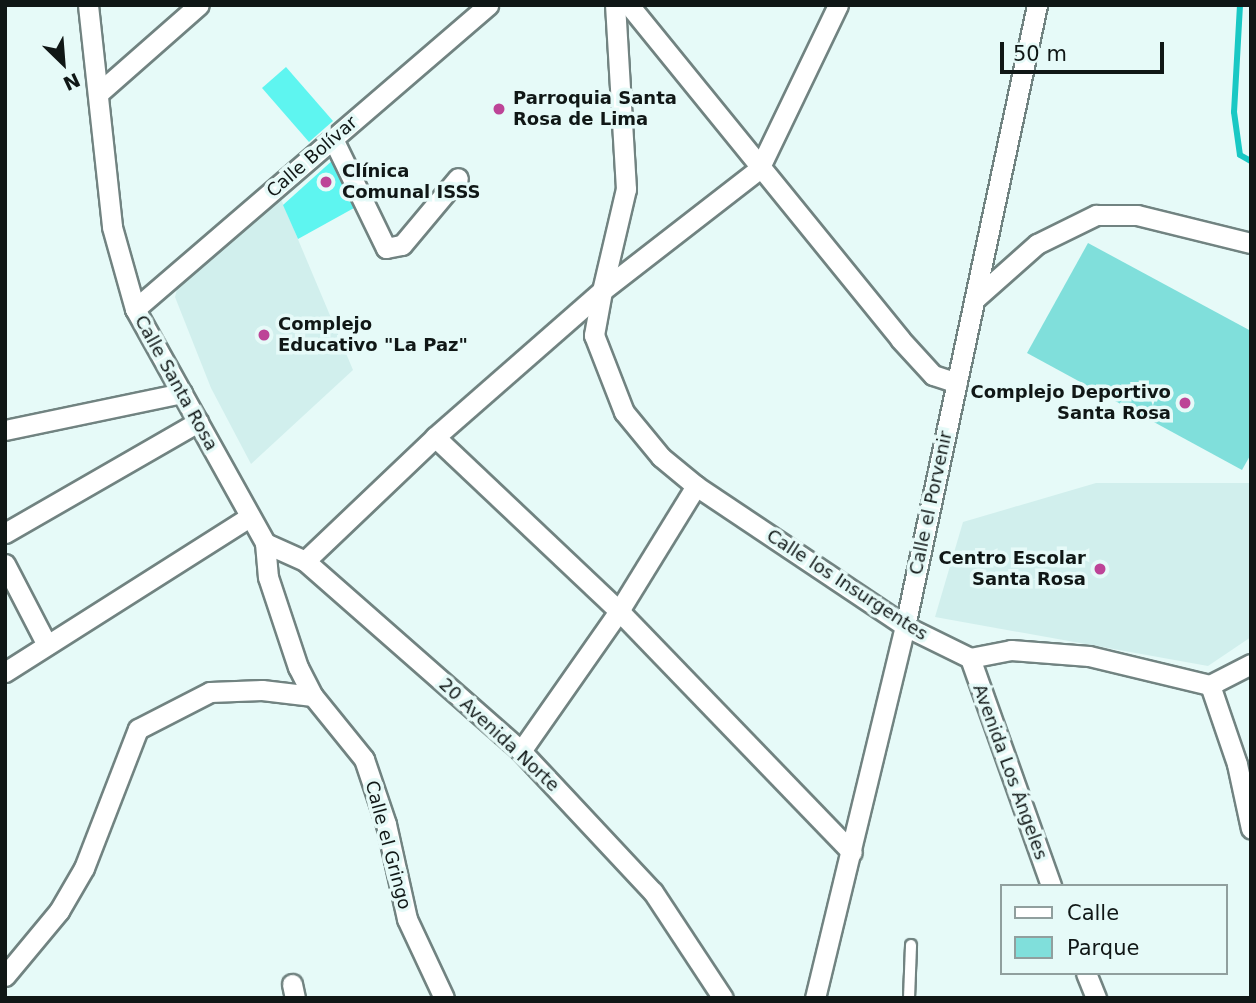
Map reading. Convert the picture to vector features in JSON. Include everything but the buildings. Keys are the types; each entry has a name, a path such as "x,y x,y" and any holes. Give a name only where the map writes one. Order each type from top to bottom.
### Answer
{"street":[{"name":"Calle Santa Rosa","path":"88,5 101,91 112,226 135,309 248,518 265,543"},
{"path":"101,91 200,5"},
{"name":"Calle Bolívar","path":"135,309 488,5"},
{"name":"Calle los Insurgentes","path":"615,5 626,189 594,335 624,412 661,457 696,486 905,626 970,658"},
{"path":"629,5 759,169 900,339 933,375 957,383"},
{"path":"305,561 435,438 602,291 759,169 838,5"},
{"name":"Calle el Porvenir","path":"815,998 905,626 1037,5"},
{"path":"333,139 386,248 401,245 458,178"},
{"path":"975,299 1037,244 1096,215 1137,215 1251,243"},
{"path":"5,430 182,393"},
{"path":"5,533 198,422"},
{"path":"435,438 619,611 852,852"},
{"path":"521,751 619,611 696,486"},
{"path":"5,672 248,518"},
{"name":"20 Avenida Norte","path":"265,543 305,561 521,751 653,892 723,998"},
{"name":"Calle el Gringo","path":"265,543 268,577 298,667 313,696 364,759 386,824 407,919 444,998"},
{"path":"5,564 47,645"},
{"path":"970,658 1011,650 1089,656 1210,685 1251,664"},
{"name":"Avenida Los Ángeles","path":"970,658 1050,884"},
{"path":"1210,685 1237,764 1251,829"},
{"path":"5,976 59,911 84,868 138,729 210,692 261,690 313,696"},
{"path":"1087,975 1096,998"}],"lane":[{"path":"909,998 911,946"}],"shaded area":[{"name":"Complejo Educativo \"La Paz\"","path":"281,199 353,370 251,464 211,388 175,297 177,289"},
{"name":"Centro Escolar Santa Rosa","path":"1096,483 1251,483 1251,637 1208,666 935,617 963,522"}],"green space":[{"name":"Complejo Deportivo Santa Rosa","path":"1088,243 1251,331 1251,454 1242,470 1027,353"}],"waterway":[{"path":"1240,5 1234,112 1240,155 1251,161"}],"place":[{"name":"Parroquia Santa Rosa de Lima","path":"499,109"},
{"name":"Clínica Comunal ISSS","path":"326,182"},
{"name":"Complejo Educativo \"La Paz\"","path":"264,335"},
{"name":"Complejo Deportivo Santa Rosa","path":"1185,403"},
{"name":"Centro Escolar Santa Rosa","path":"1100,569"}]}
